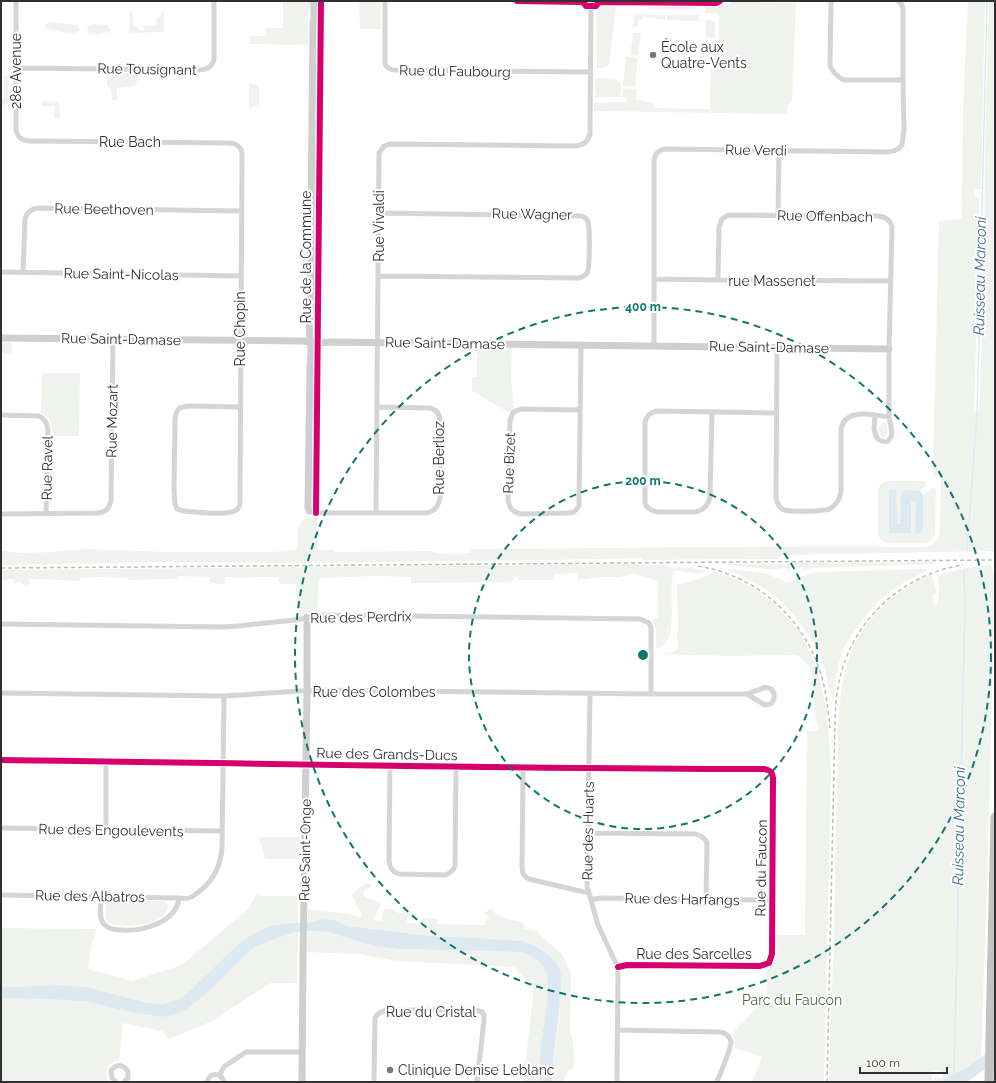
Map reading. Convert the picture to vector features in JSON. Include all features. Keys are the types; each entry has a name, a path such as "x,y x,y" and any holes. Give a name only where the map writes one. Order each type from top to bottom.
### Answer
{"highway":[{"path":"989,1082 995,817"}],"street":[{"name":"28e Avenue","path":"16,1 16,130 17,134 22,139"},
{"name":"Rue Tousignant","path":"16,68 205,69 211,66 214,59 214,1"},
{"name":"Rue de la Commune","path":"309,511 311,349 309,322 314,1"},
{"name":"Rue du Faubourg","path":"385,1 385,63 390,70 590,72"},
{"path":"590,72 591,1"},
{"path":"831,1 830,66 835,74 844,80 903,80"},
{"name":"Rue Verdi","path":"654,345 654,160 657,153 665,149 888,152 897,150 903,142 903,9 899,1"},
{"name":"Rue Vivaldi","path":"376,513 379,153 382,148 388,144 581,145 587,142 590,134 590,72"},
{"name":"Rue Bach","path":"22,139 27,141 234,143 239,146"},
{"name":"Rue Chopin","path":"239,146 242,152 240,341 241,407 239,507 235,511 227,513 184,512 177,509 174,501 175,420 178,410 183,406 241,407"},
{"path":"778,215 779,150"},
{"name":"Rue Beethoven","path":"23,272 25,219 27,214 33,209 241,211"},
{"name":"Rue Wagner","path":"378,276 579,278 587,274 589,258 589,227 586,219 582,216 379,212"},
{"name":"Rue Offenbach","path":"718,280 719,227 722,219 728,215 878,216 885,217 890,220 892,227 889,349 890,417 892,435 889,440 885,442 879,440 876,436 874,430 875,415"},
{"name":"Rue Saint-Nicolas","path":"1,272 241,276"},
{"name":"rue Massenet","path":"654,279 891,281"},
{"name":"Rue Saint-Damase","path":"1,338 889,349"},
{"name":"Rue Mozart","path":"46,513 98,513 107,510 110,504 113,339"},
{"name":"Rue Bizet","path":"580,410 521,409 513,412 510,421 508,499 510,507 515,512 525,514 568,513 574,512 579,503 581,344"},
{"path":"777,347 776,498 780,507 789,511 825,511 833,507 838,501 841,492 841,430 843,423 848,417 854,414 890,417"},
{"name":"Rue Berlioz","path":"309,511 314,513 376,513 429,512 436,509 440,498 439,414 430,408 377,407"},
{"path":"712,412 710,496 708,504 700,511 695,512 653,511 646,506 645,503 646,418 649,414 656,411 776,412"},
{"name":"Rue Ravel","path":"1,416 39,416 46,422 48,430 46,513"},
{"path":"1,514 46,513"},
{"name":"Rue des Perdrix","path":"1,624 223,627 244,626 323,615 640,619 649,623 652,632 651,694"},
{"name":"Rue Saint-Onge","path":"302,1082 307,617"},
{"name":"Rue des Colombes","path":"1,693 224,696 315,690 590,694 747,694 766,687 771,688 775,696 771,704 765,705 747,694"},
{"name":"Rue des Huarts","path":"590,694 587,886 598,925 618,967 617,1082"},
{"name":"Rue des Albatros","path":"1,895 188,898 202,890 212,878 218,867 222,849 224,696"},
{"name":"Rue des Grands-Ducs","path":"1,760 523,768 764,769 772,773"},
{"path":"106,761 106,830"},
{"path":"390,766 389,861 391,868 394,872 400,874 444,875 451,872 455,866 456,766"},
{"path":"523,768 523,874 528,879 584,892 588,891"},
{"name":"Rue du Faucon","path":"769,963 772,954 772,773"},
{"name":"Rue des Engoulevents","path":"1,828 222,831"},
{"path":"588,833 696,834 701,836 707,843 706,899"},
{"path":"101,896 101,917 104,924 112,929 130,931 148,928 161,922 175,910 179,898"},
{"name":"Rue des Harfangs","path":"591,900 600,898 772,900"},
{"name":"Rue des Sarcelles","path":"618,967 627,965 764,966 769,963"},
{"name":"Rue du Cristal","path":"374,1082 374,1021 378,1013 389,1010 475,1010 483,1013 484,1020 477,1082"},
{"path":"618,1030 725,1033 730,1041 730,1047 716,1082"},
{"path":"220,1076 225,1066 246,1052 302,1052"},
{"path":"116,1082 112,1078 111,1071 116,1066 121,1065 126,1068 129,1073 128,1078 124,1082"},
{"path":"206,1082 211,1075 220,1076 224,1082"}],"green space":[{"path":"283,1 311,1 311,7 308,12 308,45 249,44 250,36 266,36 266,28 283,28"},
{"path":"359,1 380,1 381,29 360,29"},
{"path":"968,1 985,1 981,189 975,189 974,196 979,198 979,245 974,412 979,411 984,295 985,149 989,1 995,1 995,551 782,555 778,559 643,560 643,558 1,565 1,550 18,553 82,549 170,552 271,552 297,550 298,528 305,516 317,518 318,550 334,550 335,552 430,551 455,554 470,553 471,549 880,546 926,547 934,544 939,537 941,484 940,478 933,476 939,221 962,219 963,110"},
{"path":"732,2 796,3 792,102 788,105 787,114 594,111 594,103 627,102 627,98 622,97 623,88 637,89 636,100 654,103 654,108 710,109 711,42 719,41 719,14 705,13 705,4 718,3 727,5"},
{"path":"621,3 621,7 616,7 609,65 605,68 596,68 597,7 600,4"},
{"path":"646,4 698,4 698,6 696,9 649,9"},
{"path":"164,11 164,32 129,33 130,12 133,13 133,27 137,27 138,30 144,30 143,26 157,25 156,20 160,16 161,12"},
{"path":"635,14 665,15 665,20 642,17 642,20 638,20 638,27 633,27"},
{"path":"667,15 699,15 699,21 667,20"},
{"path":"706,20 715,21 715,38 706,38"},
{"path":"48,22 77,25 79,30 76,33 72,33 46,29 45,26"},
{"path":"89,25 108,25 111,30 110,32 89,35 87,29"},
{"path":"633,33 641,33 638,56 630,55"},
{"path":"626,57 638,58 635,87 623,86"},
{"path":"107,73 136,73 137,84 134,86 117,88 117,100 112,100 111,89 107,86"},
{"path":"4,76 8,76 8,104 1,105 1,98 4,98"},
{"path":"595,78 616,79 621,85 620,97 594,97 596,96"},
{"path":"249,83 259,85 259,105 249,108"},
{"path":"41,101 59,102 60,118 54,118 55,106 41,106"},
{"path":"1,342 12,343 12,353 1,353"},
{"path":"477,348 512,348 511,379 514,408 508,412 472,391 472,377 477,377"},
{"path":"42,373 80,373 79,436 52,436 49,420 41,413"},
{"path":"883,422 886,424 888,429 887,434 884,437 881,436 878,430"},
{"path":"886,481 925,481 926,485 920,491 923,495 934,487 936,489 935,535 931,540 926,543 897,543 886,542 880,539 878,534 878,489 881,484"},
{"path":"936,562 934,564 811,568 803,572 803,567 797,567 793,563"},
{"path":"639,564 650,567 660,565 676,568 706,570 699,574 675,571 672,579 672,614 669,636 664,644 656,649 656,629 652,620 658,617 658,581 636,574 620,577 599,577 577,580 577,573 554,574 554,580 519,580 518,577 515,577 511,582 411,583 411,577 378,576 319,578 317,611 300,614 297,602 296,584 279,583 278,577 225,577 225,584 210,582 210,577 177,576 177,579 129,580 127,578 100,577 81,578 80,580 76,581 29,579 30,585 27,586 19,582 15,584 13,579 1,580 1,570"},
{"path":"725,564 789,564 790,572 788,572 787,568 775,570"},
{"path":"991,565 995,579 981,1058 939,1082 934,1082 935,1078 941,1079 943,1076 939,1070 932,1071 931,1076 933,1082 829,1082 834,940 838,727 840,701 847,665 857,640 873,616 906,588 931,574 936,590 936,593 933,595 933,603 937,605 939,594 938,575 964,568"},
{"path":"725,568 769,574 783,581 789,582 810,573 821,572 920,569 925,569 927,571 905,582 887,594 863,619 843,650 838,667 833,698 829,689 822,660 815,645 801,624 773,594"},
{"name":"Parc du Faucon","path":"715,572 742,582 759,592 776,605 800,632 816,665 827,711 831,773 824,1082 752,1082 762,1057 735,1048 735,1041 732,1034 765,999 767,999 767,970 771,967 775,959 776,935 805,935 807,731 815,731 819,728 815,717 815,707 812,694 814,683 809,665 797,655 730,656 658,654 675,651 678,646 677,586"},
{"path":"259,837 300,837 299,859 265,859"},
{"path":"366,883 372,885 370,888 365,890 363,895 381,904 373,920 381,921 383,916 382,912 386,909 392,909 402,914 405,906 408,907 409,913 407,923 418,924 421,918 437,919 437,924 484,925 486,920 489,918 485,913 491,909 505,918 522,922 525,925 525,929 536,931 562,954 571,973 570,1032 573,1041 574,1067 566,1073 564,1082 552,1082 553,1063 559,1022 561,978 551,958 542,949 523,941 433,936 340,924 308,923 308,909 362,917 354,897 351,896"},
{"path":"256,895 298,896 298,923 294,923 235,947 191,990 179,999 163,1004 148,1003 87,987 62,985 1,986 1,928 95,929 97,930 91,946 88,969 132,981 182,965 250,907"},
{"path":"163,901 168,905 166,912 161,917 153,921 132,926 122,926 107,921 105,913 108,902"},
{"path":"298,932 297,983 271,983 210,1022 169,1039 162,1031 123,1023 119,1060 109,1065 106,1075 109,1082 1,1082 1,998 89,1002 134,1013 159,1017 233,967 252,949"},
{"path":"308,932 328,932 373,946 398,949 521,952 535,958 541,963 545,970 548,986 541,1045 539,1082 523,1082 534,989 514,967 396,961 360,954 307,952"}],"shaded area":[{"path":"896,489 897,524 901,524 901,494 904,490 920,491 923,495 923,532 915,534 916,501 911,501 911,533 889,533 889,490"},
{"path":"324,919 333,920 348,926 433,936 523,941 544,951 556,963 559,968 561,979 559,1015 552,1068 552,1082 539,1082 541,1045 548,986 547,977 543,966 538,961 521,952 398,949 373,946 328,932 295,932 252,949 208,992 190,1007 175,1015 159,1017 134,1013 89,1002 1,998 1,986 62,985 87,987 148,1003 163,1004 179,999 191,990 235,947 250,936 270,926 308,923"},
{"path":"995,1048 995,1062 967,1082 939,1082 968,1066"}],"waterway":[{"name":"Ruisseau Marconi","path":"967,551 977,415 987,1"},
{"name":"Ruisseau Marconi","path":"954,1075 965,603 964,571"}],"railway":[{"path":"1,568 995,560"},
{"path":"827,1082 835,717 840,676 849,650 860,632 873,615 888,600 904,587 923,577 942,570 963,565"},
{"path":"698,566 739,578 774,601 789,616 812,651 820,671 828,706 830,728"}],"cycle path":[{"path":"316,513 321,1"},
{"path":"517,1 581,2 586,6 596,6 601,2 716,3 720,1"},
{"path":"1,760 478,767 764,769 771,772 773,778 772,954 769,963 760,966 627,965 618,967"}],"place":[{"name":"École aux Quatre-Vents","path":"653,55"},
{"name":"Clinique Denise Leblanc","path":"390,1070"}]}
